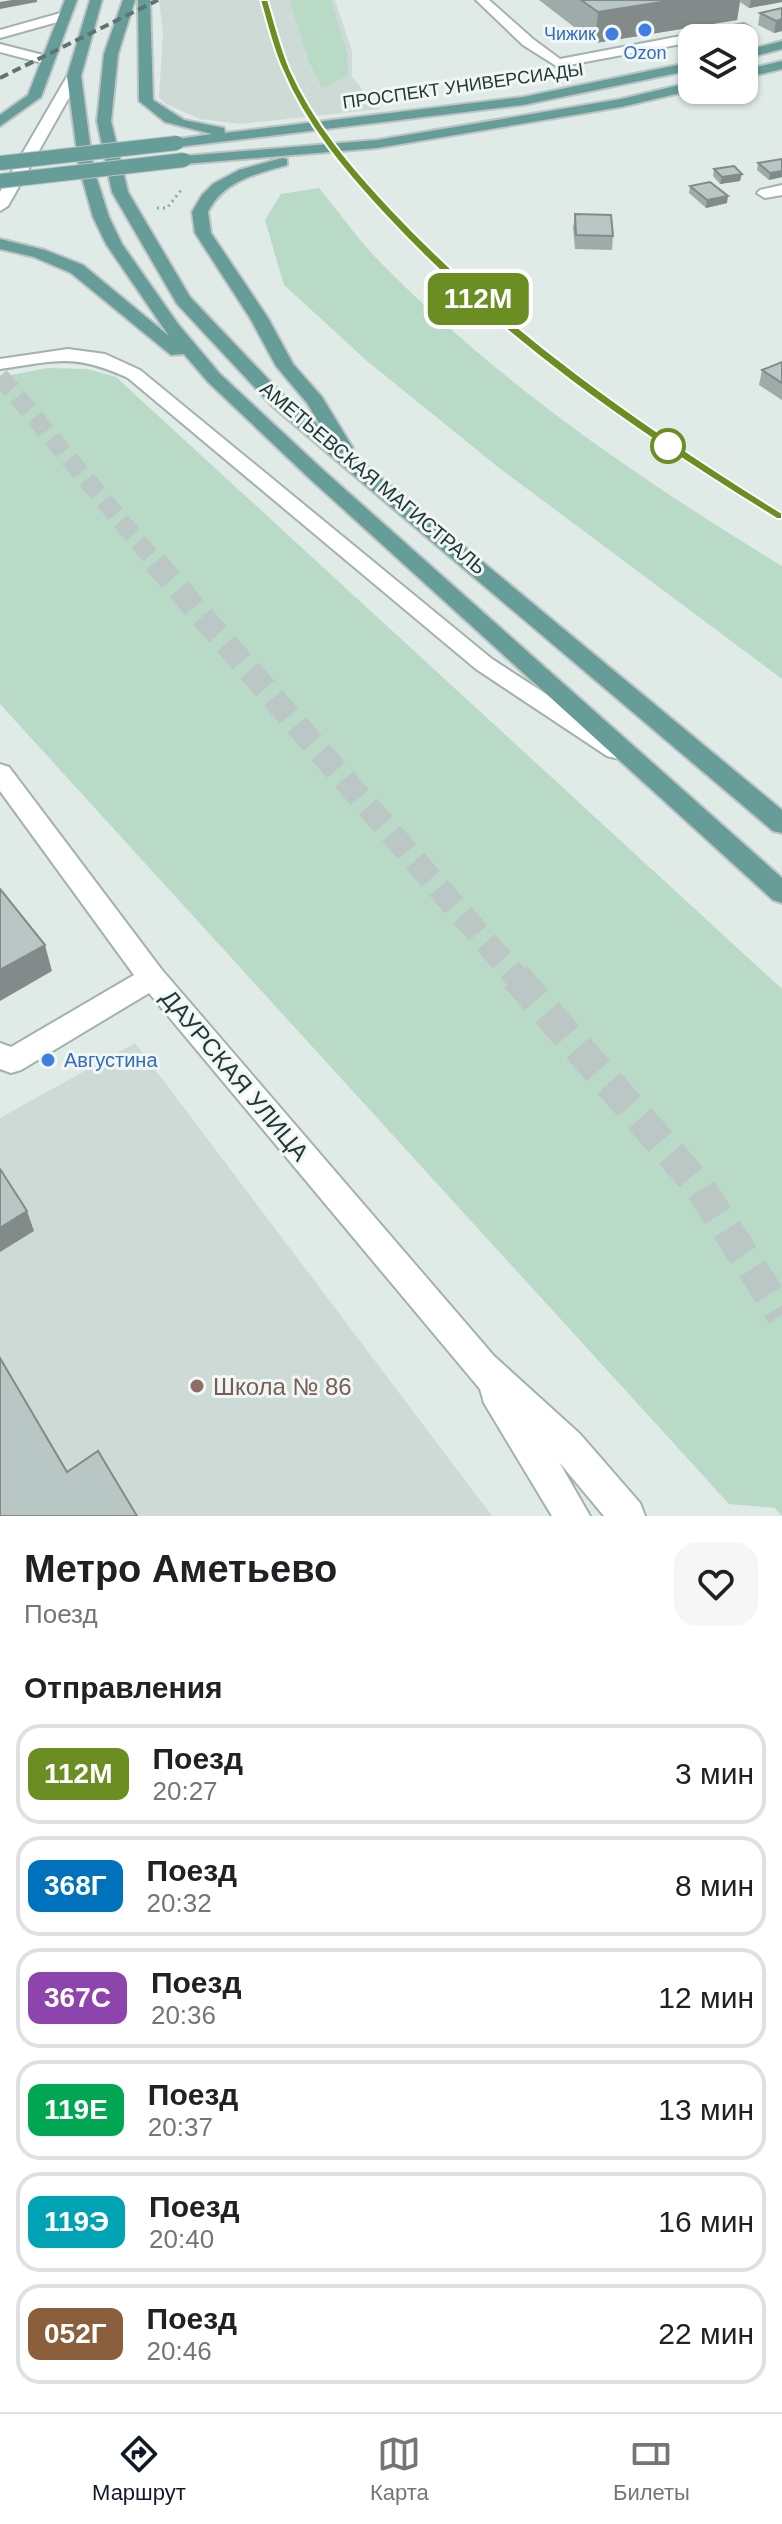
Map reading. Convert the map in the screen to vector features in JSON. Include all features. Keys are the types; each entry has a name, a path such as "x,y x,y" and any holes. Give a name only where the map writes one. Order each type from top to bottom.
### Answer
{"main road":[{"path":"0,122 34,97 71,0"},
{"path":"74,76 96,0"},
{"name":"АМЕТЬЕВСКАЯ МАГИСТРАЛЬ","path":"129,0 111,54 104,121 120,192 183,300 279,402 782,824"},
{"path":"144,0 146,101 155,112 191,127 234,133 277,133"},
{"path":"758,51 782,45"},
{"path":"758,71 782,65"},
{"name":"ПРОСПЕКТ УНИВЕРСИАДЫ","path":"0,163 277,133 523,101 678,69"},
{"name":"АМЕТЬЕВСКАЯ МАГИСТРАЛЬ","path":"74,76 86,167 101,217 143,289 214,378 782,893"},
{"name":"ПРОСПЕКТ УНИВЕРСИАДЫ","path":"0,181 184,160 377,144 621,103 678,89"},
{"path":"354,467 315,401 285,366 259,318 203,233 200,212 207,198 218,187 244,173 278,163 377,144"},
{"path":"0,244 39,253 77,269 214,378"}],"street":[{"path":"482,0 528,42 558,63 678,41"},
{"path":"0,34 64,16"},
{"path":"2,51 46,60"},
{"path":"0,206 74,76"},
{"path":"765,193 782,190"},
{"path":"0,364 68,354 99,358 134,374 484,664 638,765"},
{"name":"ДАУРСКАЯ УЛИЦА","path":"0,773 152,978 482,1368 568,1446 627,1516"},
{"path":"0,1055 11,1061 152,978"},
{"name":"ДАУРСКАЯ УЛИЦА","path":"482,1368 572,1516"}],"shaded area":[{"path":"159,0 335,0 352,51 352,77 379,109 241,124 200,119 166,104 159,97 163,33"},
{"name":"Школа № 86","path":"135,1043 492,1516 0,1516 0,1118"}],"green space":[{"path":"289,0 331,0 347,52 348,76 322,88 309,62"},
{"path":"319,188 381,263 473,349 623,464 782,566 782,679 498,467 367,361 284,285 265,220 281,194"},
{"path":"48,368 87,369 116,377 782,989 782,1516 775,1508 729,1504 0,704 0,377"}],"building":[{"path":"581,0 674,0 598,12"},
{"path":"782,8 782,19 776,21 760,13"},
{"path":"782,159 782,171 770,173 758,163"},
{"path":"734,166 742,174 722,177 714,169"},
{"path":"710,182 728,196 707,200 690,186"},
{"path":"575,214 611,215 613,236 576,235"},
{"path":"782,362 782,383 762,370"},
{"path":"0,889 45,945 0,970"},
{"path":"0,1169 27,1211 0,1228"},
{"path":"0,1358 67,1472 98,1451 137,1516 0,1516"}],"tunnel":[{"path":"0,376 157,564"},
{"path":"155,562 518,979"},
{"path":"516,977 699,1186 782,1315"}],"railway":[{"path":"0,78 158,0"},
{"path":"264,0 282,62 314,119 364,185 419,246"},
{"path":"418,244 525,340 675,451 782,516"}],"train":[{"name":"112М","path":"264,0 285,68 302,99 349,171 427,254 525,340 675,451 782,516"}],"place":[{"name":"Ozon","path":"645,30"},
{"name":"Чижик","path":"612,34"},
{"name":"Августина","path":"48,1060"},
{"name":"Школа № 86","path":"197,1386"}]}
